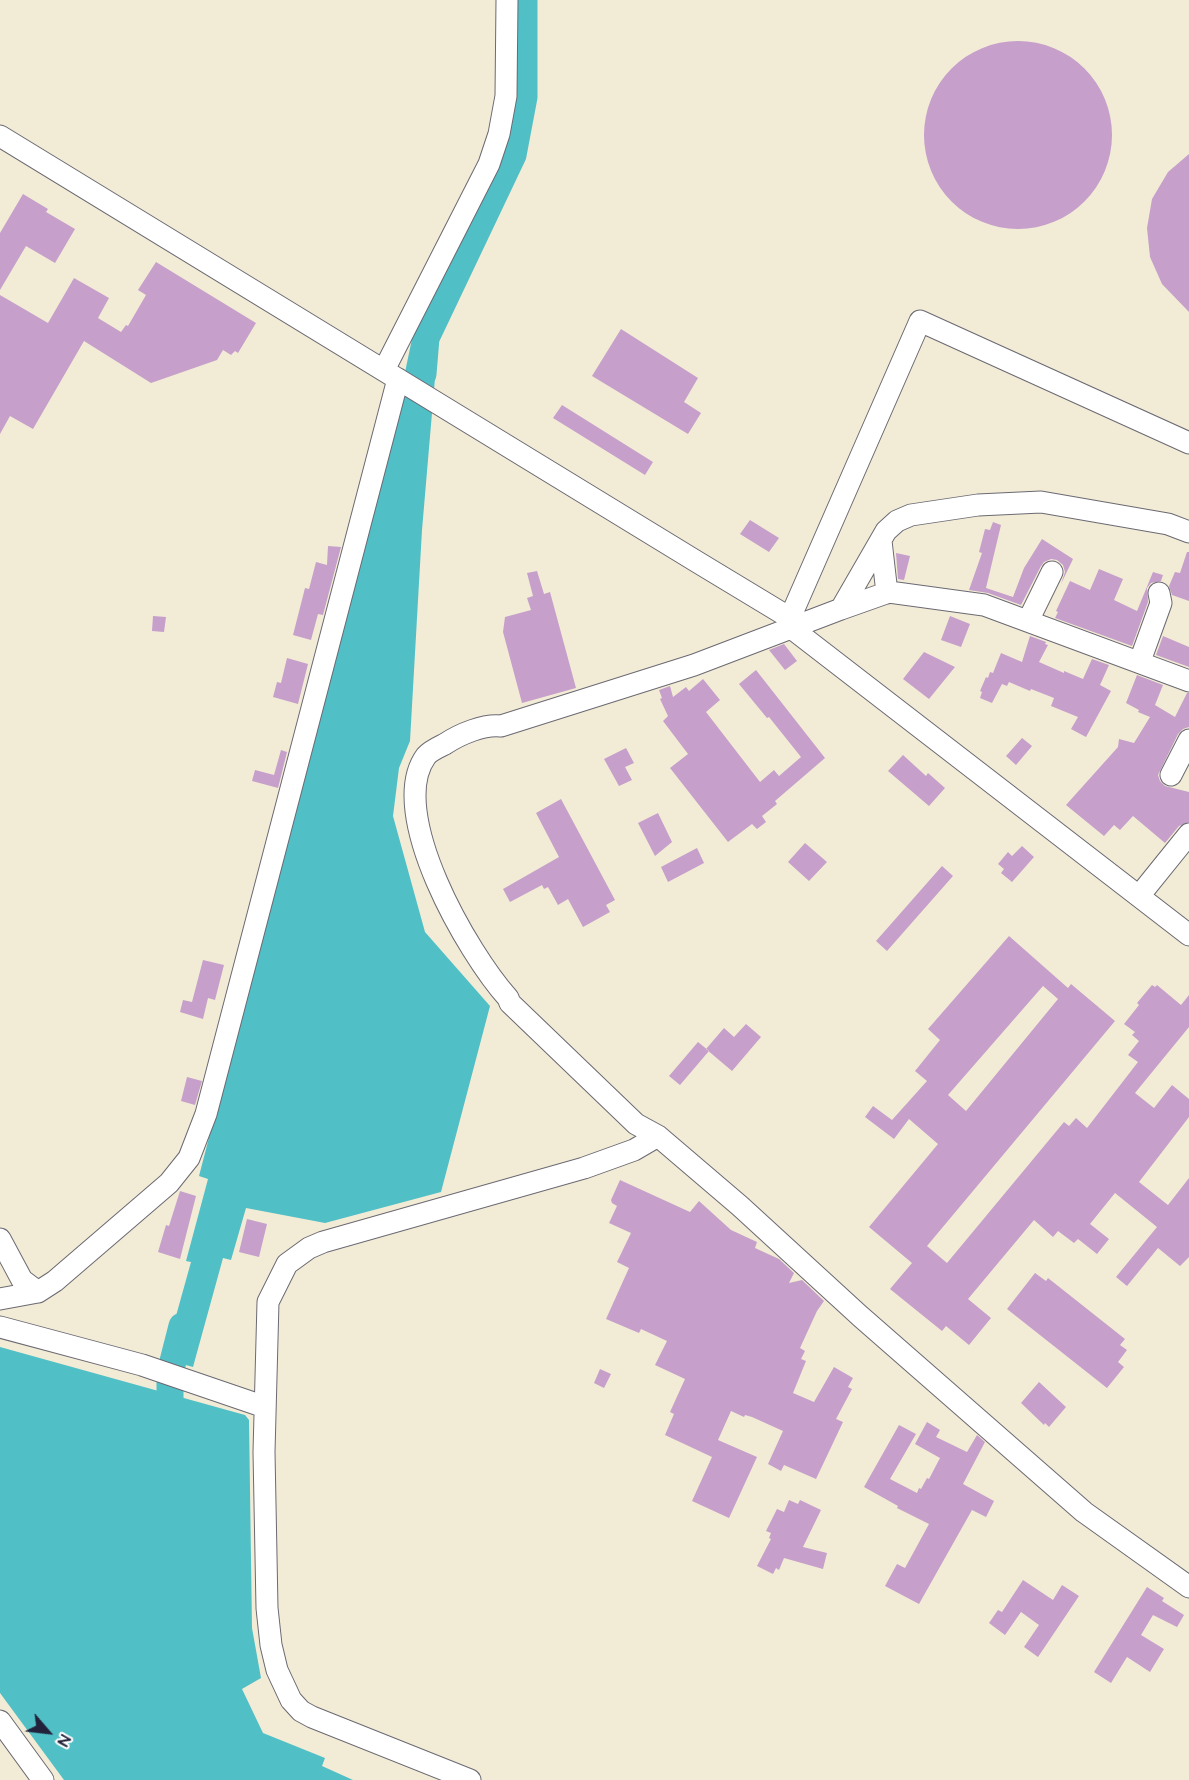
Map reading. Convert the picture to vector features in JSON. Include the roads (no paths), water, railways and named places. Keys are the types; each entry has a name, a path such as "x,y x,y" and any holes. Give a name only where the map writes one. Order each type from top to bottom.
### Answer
{"street":[{"path":"0,1299 38,1292 55,1281 156,1196 181,1168 195,1143 206,1114 395,377 489,164 499,134 506,96 507,0"},
{"path":"0,136 395,377 790,623 1189,935"},
{"path":"790,623 920,321 1189,443"},
{"path":"841,609 891,525 911,515 978,505 1041,502 1168,525 1189,532"},
{"path":"881,541 887,593"},
{"path":"1028,621 1052,572"},
{"path":"1189,681 984,605 887,593 790,623 694,665 501,726 474,731 451,740 426,755 417,779 415,798 421,832 433,874 446,904 481,965 518,1011 636,1124 658,1136 740,1206 860,1316 1084,1512 1189,1587"},
{"path":"1140,662 1161,603 1159,593"},
{"path":"1171,775 1189,740"},
{"path":"1139,896 1189,834"},
{"path":"470,1780 301,1711 291,1700 277,1670 271,1645 267,1608 265,1407 268,1302 287,1264 309,1248 360,1230 584,1168 634,1150 658,1136"},
{"path":"0,1239 22,1280 38,1292"},
{"path":"0,1327 142,1365 265,1407"},
{"path":"0,1721 43,1780"}],"water":[{"path":"413,334 438,343 422,530 410,741 399,768 393,816 425,932 490,1006 441,1192 325,1223 246,1208 231,1260 223,1258 193,1367 164,1359 191,1262 186,1261 208,1179 199,1176 391,439"},
{"path":"0,1347 245,1415 249,1420 252,1628 261,1678 242,1689 263,1733 325,1758 322,1766 353,1780 64,1780 0,1693"}],"waterway":[{"path":"423,374 426,338 513,155 524,97 524,0"},
{"path":"170,1430 170,1373 182,1326"}]}
